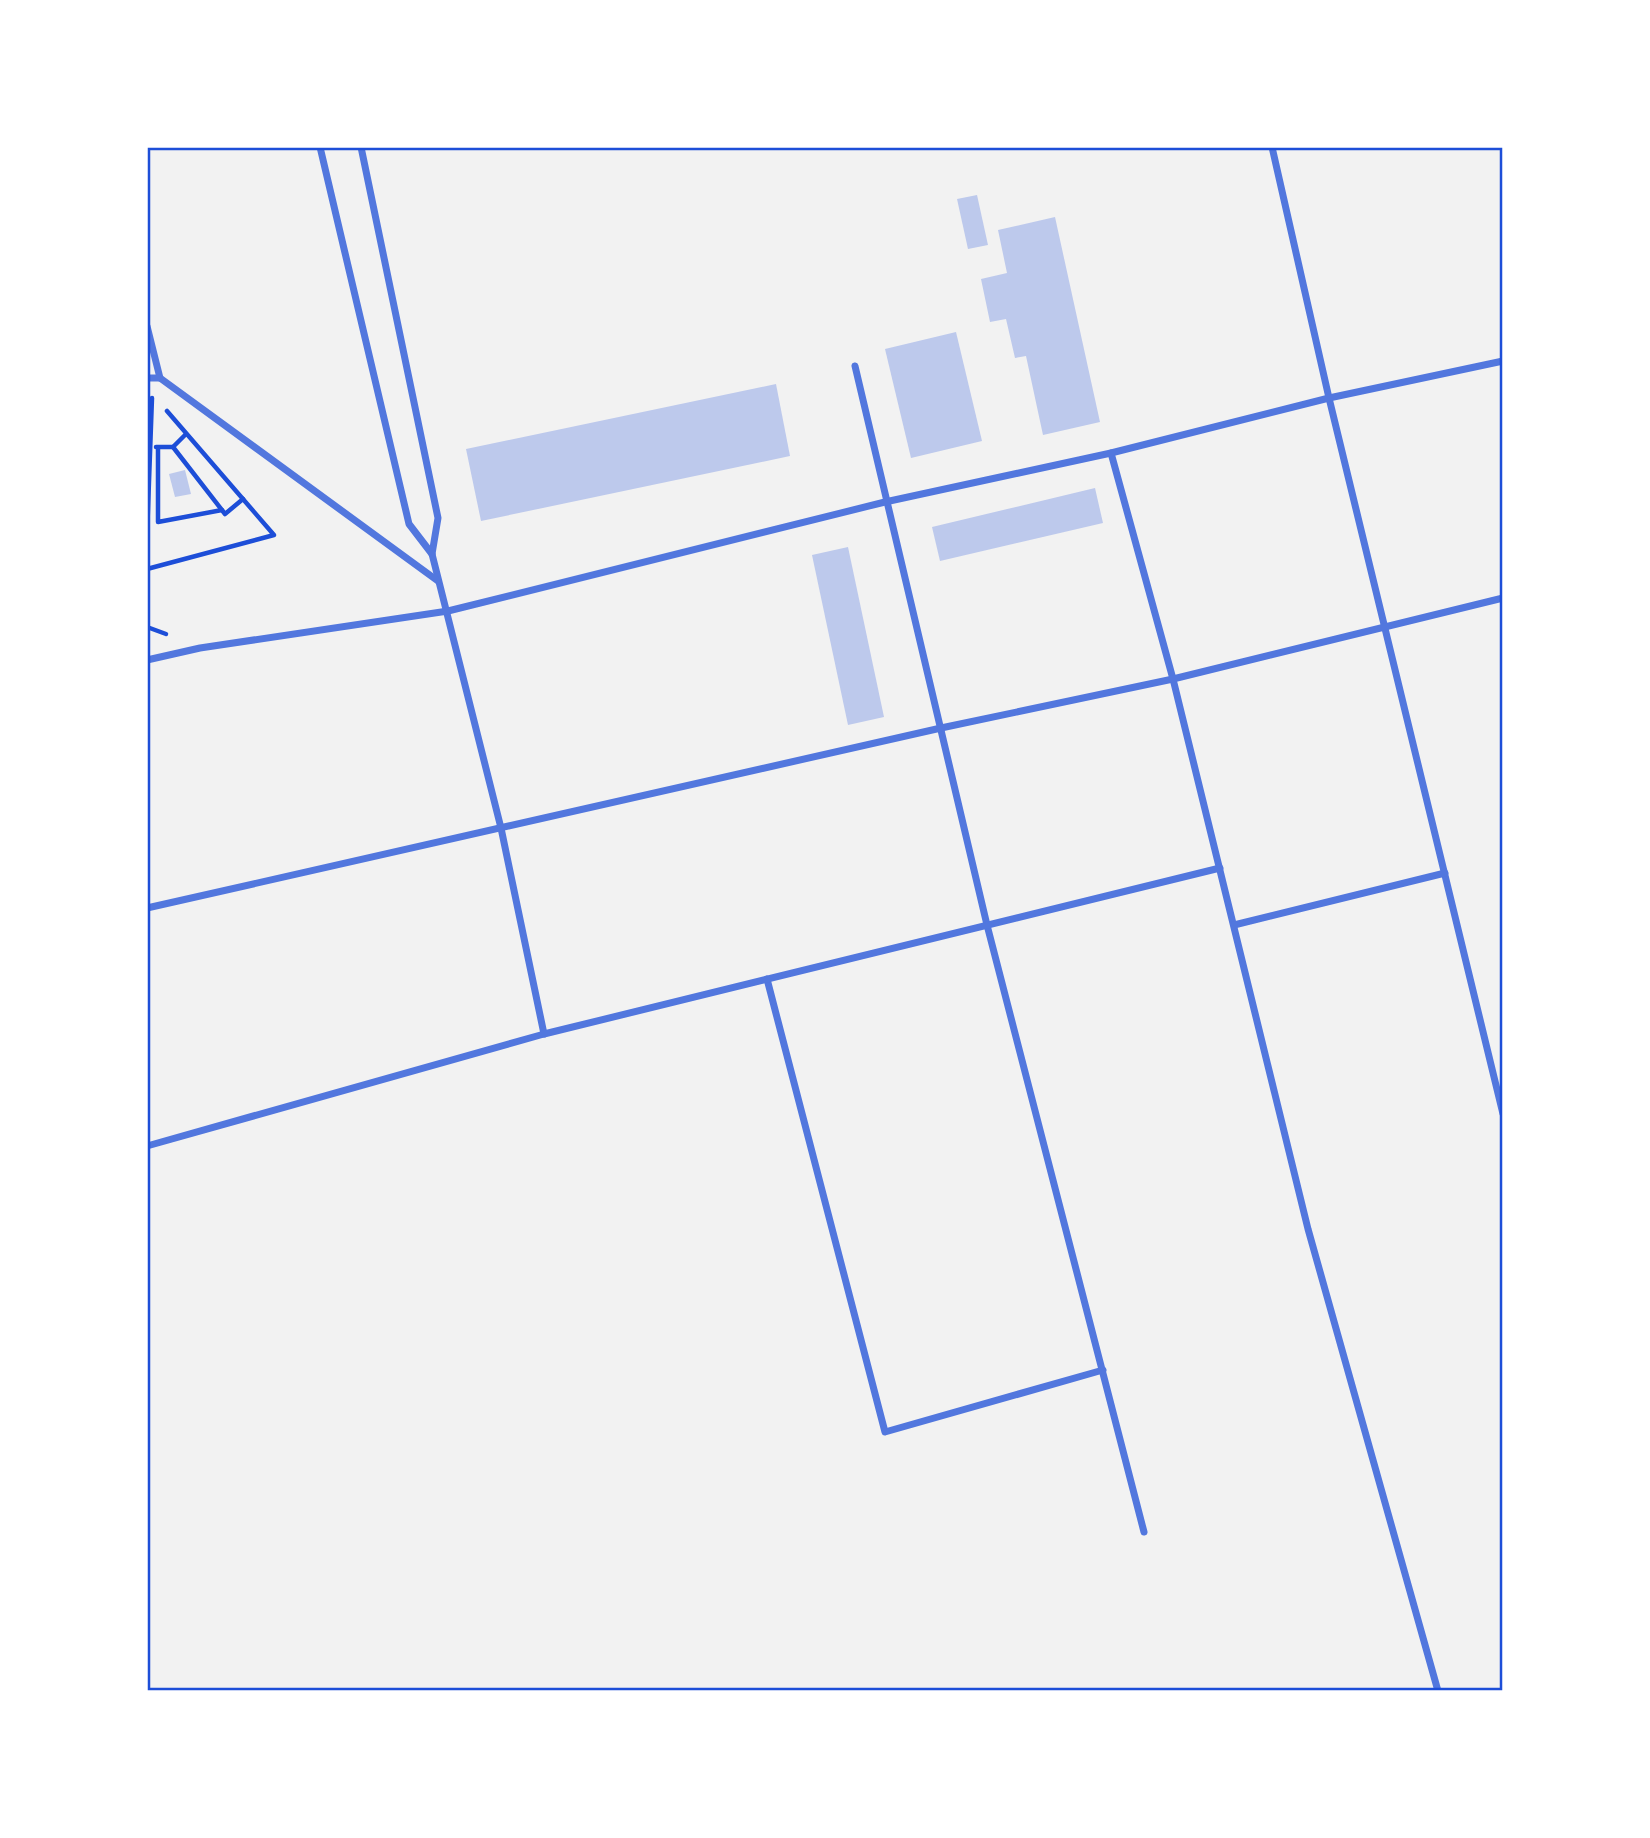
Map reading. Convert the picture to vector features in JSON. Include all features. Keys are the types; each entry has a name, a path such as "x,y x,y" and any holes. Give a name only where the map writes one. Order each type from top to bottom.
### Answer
{"street":[{"path":"320,147 409,524 432,554 448,611 500,828 544,1034"},
{"path":"361,147 438,518 432,554"},
{"path":"1272,147 1329,398 1503,1114"},
{"path":"147,326 159,379"},
{"path":"147,660 200,648 448,611 885,502 1111,453 1329,398 1503,360"},
{"path":"855,366 987,925 1144,1532"},
{"path":"147,378 159,379 439,582"},
{"path":"1111,453 1173,679 1308,1229 1437,1689"},
{"path":"147,908 941,728 1173,679 1503,598"},
{"path":"147,1146 544,1034 1220,867"},
{"path":"1234,925 1445,873"},
{"path":"767,979 885,1432 1103,1370"}],"path":[{"path":"147,537 152,394 274,535 147,569"},
{"path":"150,446 173,447 186,434"},
{"path":"173,447 225,514 243,499"},
{"path":"158,448 158,522 222,510"}],"building":[{"path":"977,195 988,245 968,249 957,199"},
{"path":"1055,217 1100,422 1043,435 1026,356 1015,358 1006,319 990,322 981,279 1007,273 998,230"},
{"path":"956,332 982,441 911,458 885,349"},
{"path":"776,384 790,456 481,521 466,449"},
{"path":"185,470 191,494 175,497 169,474"},
{"path":"1095,488 1103,523 940,561 932,527"},
{"path":"848,547 884,717 848,725 812,555"}]}
